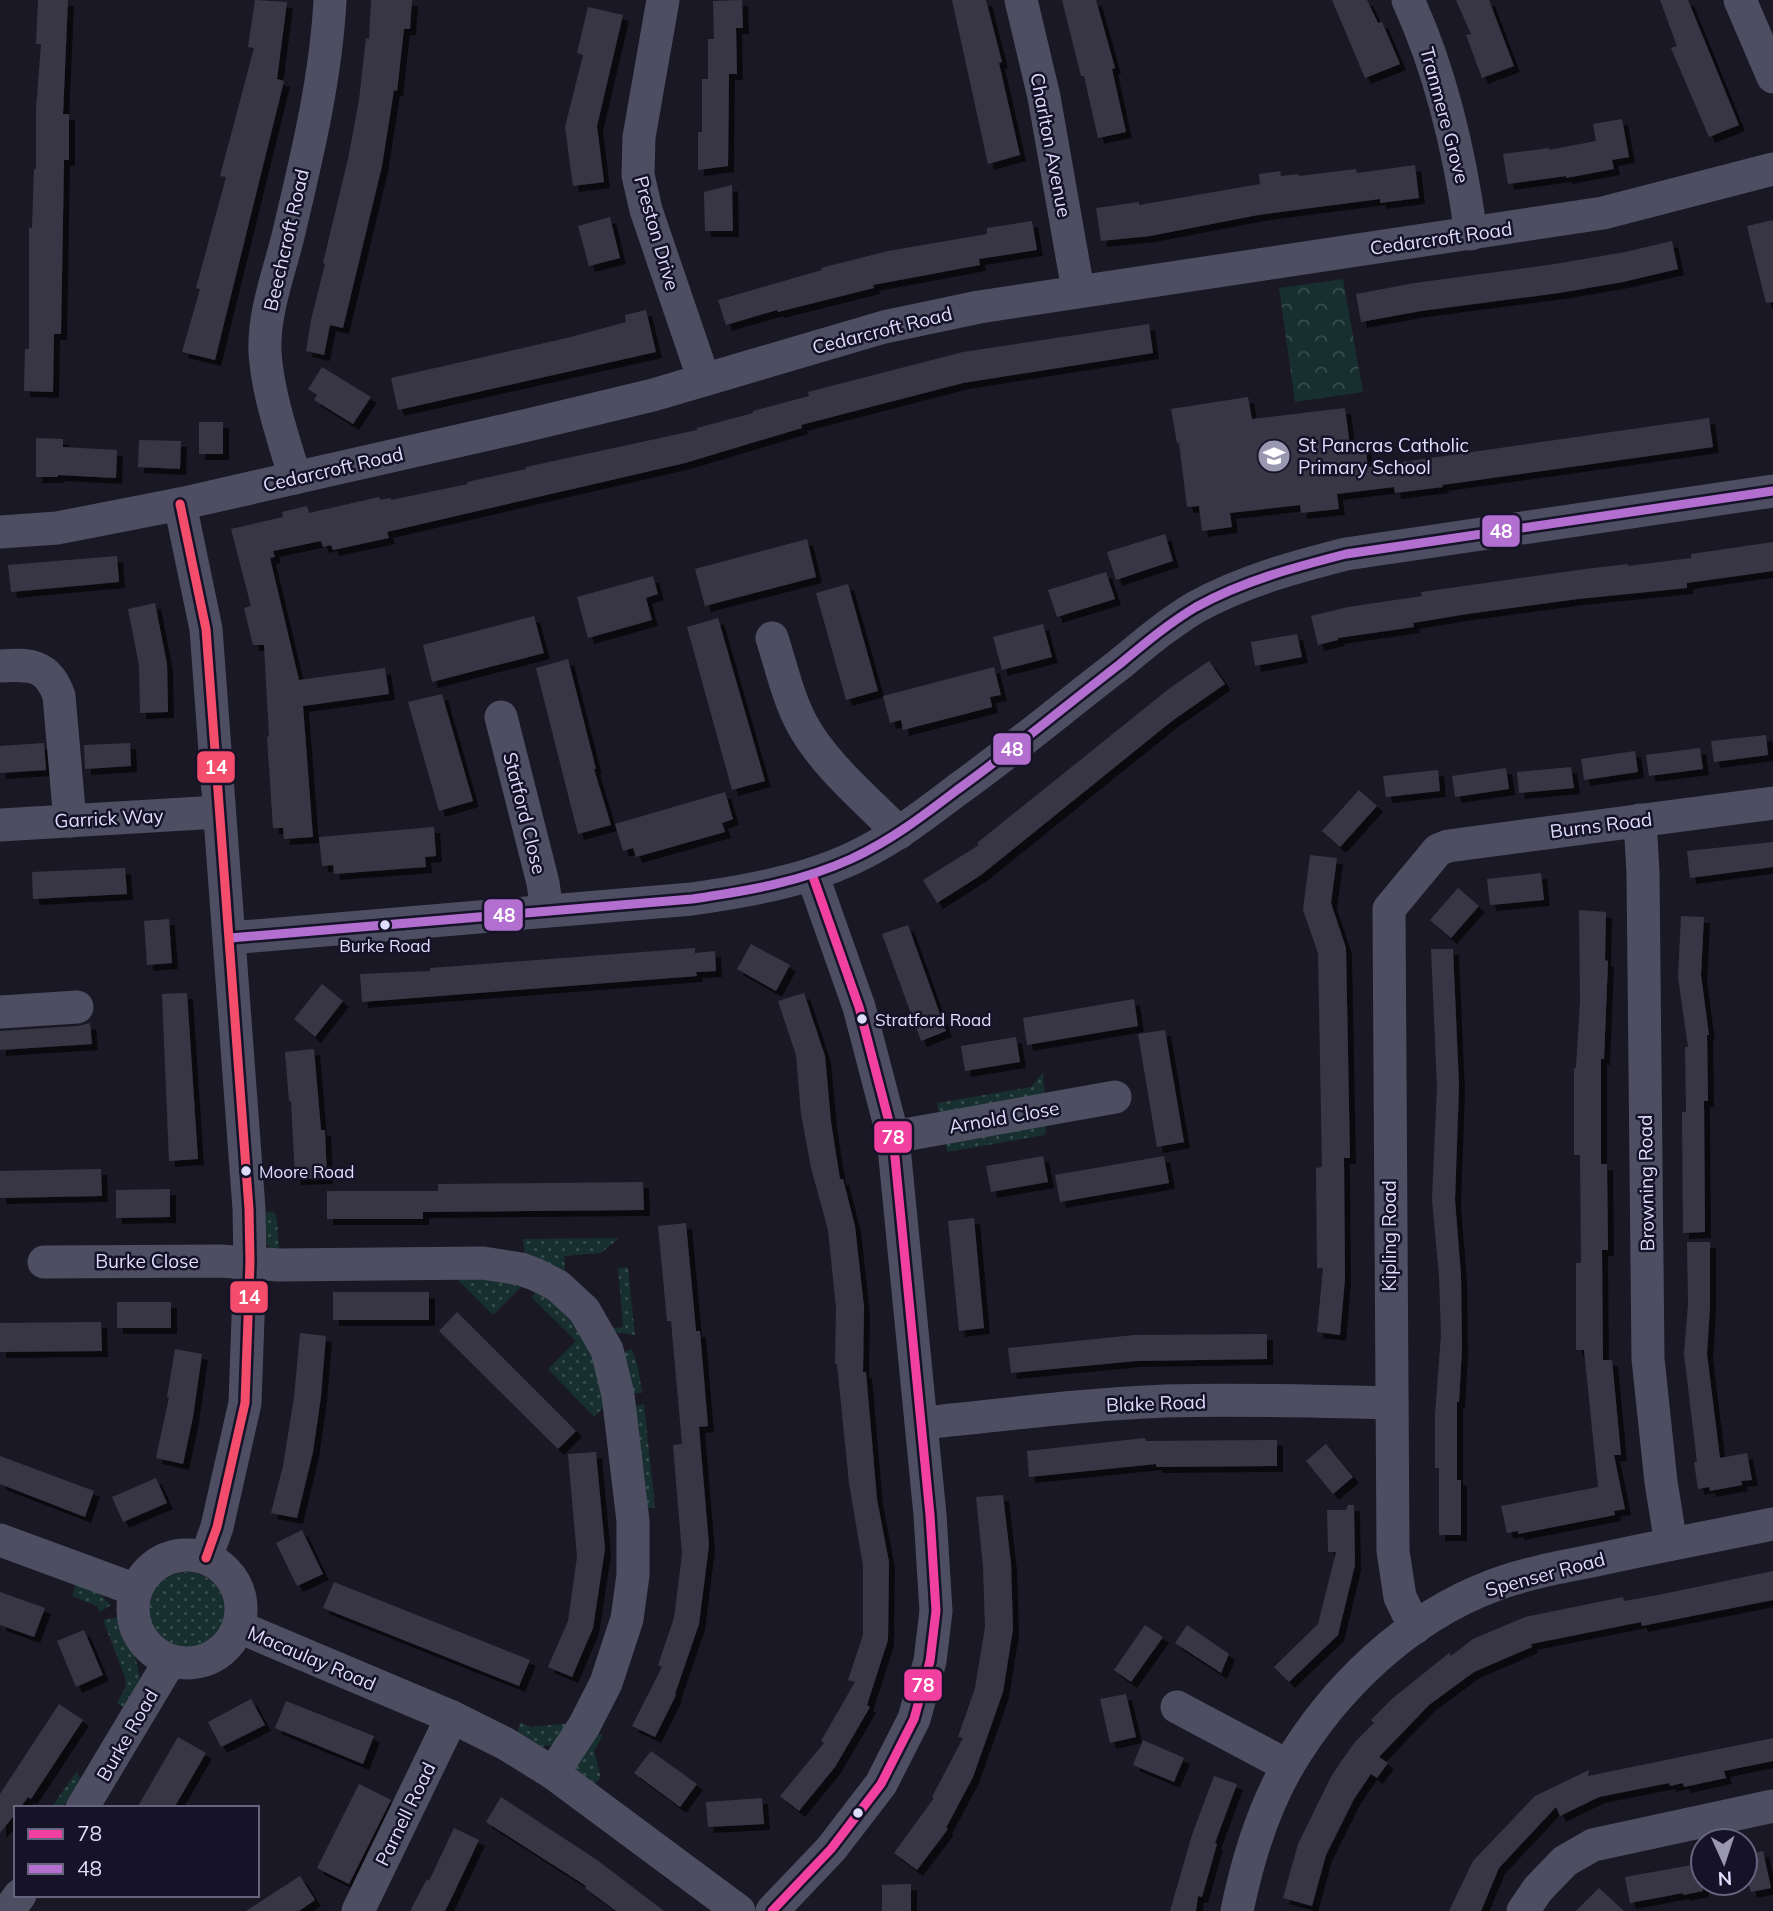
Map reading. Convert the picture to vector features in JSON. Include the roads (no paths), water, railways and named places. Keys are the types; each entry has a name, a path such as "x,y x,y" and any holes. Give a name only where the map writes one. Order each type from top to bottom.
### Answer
{"street":[{"name":"Beechcroft Road","path":"295,478 271,388 265,352 267,319 316,107 330,0"},
{"name":"Preston Drive","path":"663,0 639,137 638,175 646,210 704,380"},
{"name":"Charlton Avenue","path":"1021,0 1044,97 1077,290"},
{"name":"Tranmere Grove","path":"1408,0 1433,62 1449,118 1464,180 1471,234"},
{"path":"1741,0 1773,77"},
{"name":"Cedarcroft Road","path":"0,532 57,528 180,504 577,414 884,327 979,307 1077,290 1603,213 1773,169"},
{"path":"230,938 704,897 812,874 849,860 900,833 1012,750 1156,635 1196,607 1238,587 1288,569 1346,554 1773,491"},
{"path":"180,504 206,629 249,1209 245,1403 217,1527 206,1558"},
{"path":"772,637 797,715 810,737 829,761 900,833"},
{"path":"0,666 26,664 36,667 55,684 59,696 70,821"},
{"name":"Statford Close","path":"501,717 543,883 547,911"},
{"name":"Burns Road","path":"1433,856 1438,850 1455,844 1773,803"},
{"name":"Garrick Way","path":"0,825 218,813"},
{"name":"Browning Road","path":"1640,820 1648,1359 1661,1482 1671,1544"},
{"name":"Kipling Road","path":"1415,1628 1404,1608 1394,1568 1390,1403 1387,917 1395,900 1433,856"},
{"path":"772,1911 831,1849 881,1784 914,1719 930,1661 936,1611 934,1551 893,1137 859,1007 812,874"},
{"path":"0,1012 77,1007"},
{"name":"Arnold Close","path":"893,1137 1115,1097"},
{"name":"Burke Close","path":"44,1262 250,1262"},
{"path":"250,1262 279,1265 502,1265 537,1275 558,1286 584,1310 593,1323 607,1350 618,1395 633,1521 633,1575 624,1631 606,1683 584,1726 553,1773"},
{"name":"Blake Road","path":"922,1423 1079,1406 1166,1401 1390,1403"},
{"name":"Spenser Road","path":"1237,1911 1258,1836 1288,1766 1342,1692 1375,1660 1415,1628 1453,1604 1494,1585 1544,1571 1773,1524"},
{"path":"0,1540 136,1590"},
{"path":"178,1555 206,1558 221,1566 240,1594 242,1611 239,1628 218,1654 203,1661 186,1664 170,1661 145,1645 137,1633 132,1604 136,1590 142,1577 164,1559 178,1555"},
{"name":"Macaulay Road","path":"239,1628 452,1717 506,1744 553,1773 739,1911"},
{"name":"Burke Road","path":"83,1806 170,1661"},
{"path":"1177,1707 1288,1766"},
{"name":"Parnell Road","path":"358,1911 452,1717"},
{"path":"1523,1911 1538,1889 1565,1861 1593,1845 1773,1806"}],"place":[{"name":"St Pancras Catholic Primary School","path":"1274,456"},
{"name":"Burke Road","path":"385,925"},
{"name":"Stratford Road","path":"862,1019"},
{"name":"Moore Road","path":"246,1171"}]}
